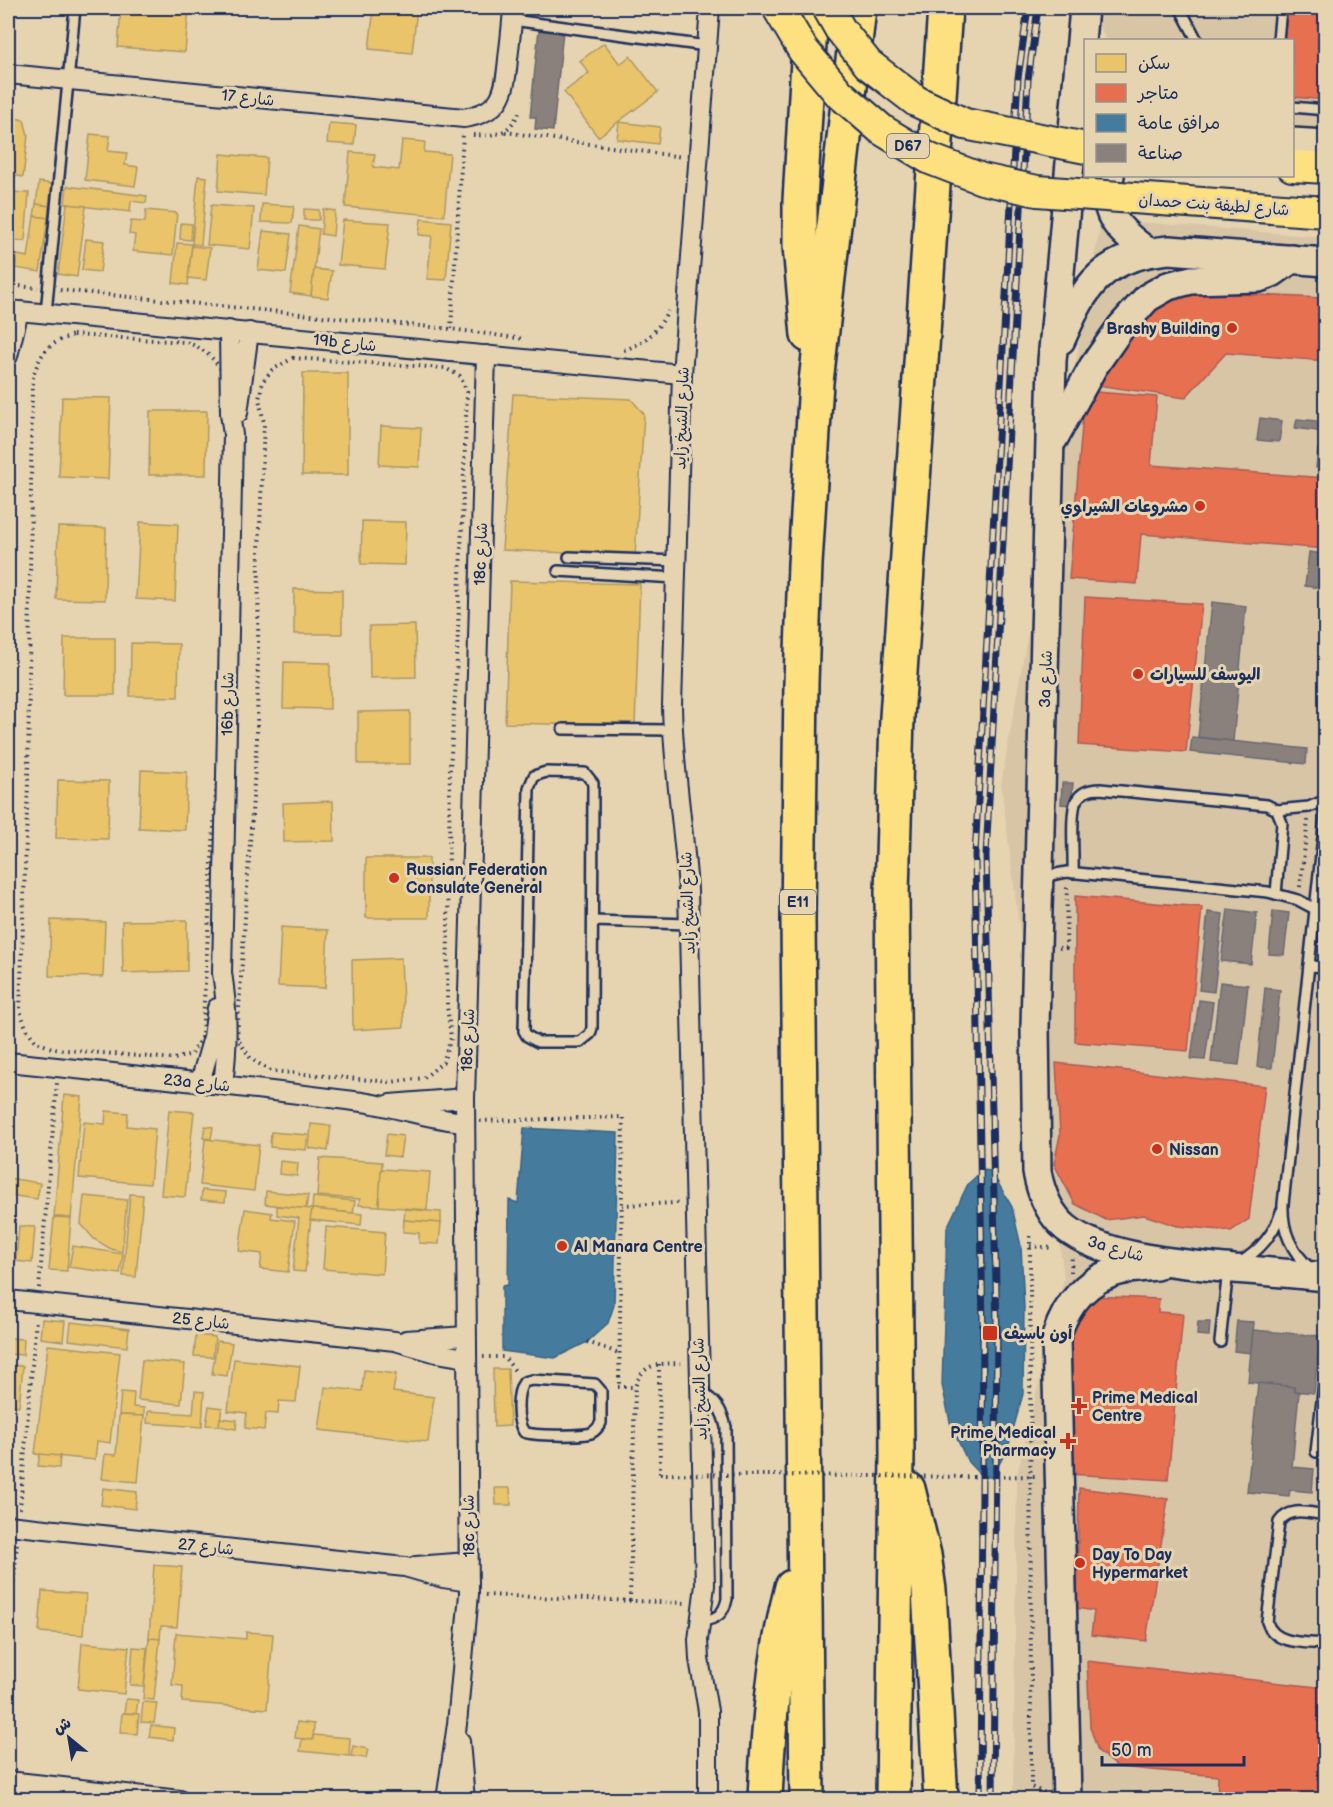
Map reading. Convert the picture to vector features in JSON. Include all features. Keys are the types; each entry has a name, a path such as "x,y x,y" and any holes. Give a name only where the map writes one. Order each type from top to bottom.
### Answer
{"highway":[{"path":"811,8 800,201 800,246 808,337 816,382"},
{"name":"E11","path":"807,1800 798,802 805,564 816,382 859,8"},
{"path":"893,1800 897,1453 893,804 945,8"},
{"path":"897,1453 916,1521 929,1590 941,1800"},
{"path":"765,1800 778,1658 788,1601 805,1536"}],"main road":[{"name":"شارع لطيفة بنت حمدان","path":"778,8 803,50 839,93 882,130 930,159 982,180 1037,191 1326,212"},
{"name":"D67","path":"828,8 840,29 868,63 916,101 964,124 1084,148"},
{"path":"1294,166 1326,168"}],"street":[{"name":"شارع الشيخ زايد","path":"708,1800 708,1711 699,1659 705,1585 686,857 673,730 682,374 710,8"},
{"name":"3a شارع","path":"1084,8 1052,361 1035,1065 1038,1172 1044,1197 1058,1219 1081,1238 1127,1253 1175,1264"},
{"path":"1091,8 1096,39"},
{"name":"شارع 17","path":"8,74 464,118 476,116 488,110 499,101 506,87 513,14"},
{"path":"1294,142 1326,144"},
{"path":"1110,177 1106,195 1113,219 1124,234 1148,252"},
{"path":"1052,361 1072,313 1097,277 1115,264 1148,252 1169,250 1326,262"},
{"path":"1050,444 1093,367 1121,327 1147,298 1168,286 1191,280 1259,278 1272,273 1292,259"},
{"path":"8,356 13,310"},
{"name":"19b شارع","path":"13,310 682,374"},
{"name":"16b شارع","path":"223,1084 227,1027 222,973 232,435 229,330"},
{"name":"16b شارع","path":"232,435 238,415 249,332"},
{"name":"18c شارع","path":"446,1800 457,1724 469,1588 465,1098 486,355"},
{"name":"16b شارع","path":"200,1082 213,1037 222,973"},
{"name":"23a شارع","path":"8,1062 223,1084 385,1105 432,1118 465,1122"},
{"name":"23a شارع","path":"385,1105 465,1098"},
{"path":"1058,1797 1056,1337 1066,1311 1085,1289 1110,1274 1123,1270 1175,1264 1325,1277"},
{"name":"شارع 25","path":"8,1300 395,1341 437,1353 466,1358"},
{"name":"شارع 25","path":"395,1341 466,1336"},
{"name":"شارع 27","path":"13,1526 405,1568 469,1588"},
{"name":"شارع 27","path":"405,1568 468,1562"},
{"name":"18c شارع","path":"457,1724 464,1770 465,1800"},
{"path":"11,1787 180,1800"}],"lane":[{"path":"46,313 75,8"},
{"path":"1180,8 1196,39"},
{"path":"1278,39 1281,8"},
{"path":"513,14 707,46"},
{"path":"1294,107 1326,110"},
{"path":"569,557 676,569"},
{"path":"558,571 676,569"},
{"path":"563,729 673,730"},
{"path":"579,772 590,777 593,783 593,921 592,1028 590,1034 580,1042 532,1040 524,1030 529,788 534,776 540,773 579,772"},
{"path":"1070,873 1076,802 1083,793 1094,789 1267,805 1277,810 1309,807 1326,800"},
{"path":"1325,1277 1310,1269 1290,1244 1283,1218 1283,1204 1326,809"},
{"path":"1276,894 1282,823 1277,810"},
{"path":"1039,889 1051,875 1070,873 1276,894 1298,900 1315,909"},
{"path":"593,921 688,924"},
{"path":"1309,966 1326,967"},
{"path":"1221,1342 1228,1268 1248,1257 1265,1242 1279,1218 1283,1204"},
{"path":"1316,1452 1326,1366"},
{"path":"532,1380 590,1383 599,1387 602,1396 601,1423 595,1430 586,1434 532,1434 524,1431 520,1422 519,1390 524,1382 532,1380"},
{"path":"699,1391 718,1405 724,1416 726,1427 727,1599 725,1608 719,1616 710,1621 702,1612"},
{"path":"1326,1515 1292,1512 1282,1517 1267,1622 1277,1637 1326,1644"}],"path":[{"path":"451,329 464,118"},
{"path":"505,132 682,157 681,168"},
{"path":"8,285 451,329 533,340"},
{"path":"621,351 649,338 662,324 670,307"},
{"path":"73,335 186,342 202,348 215,360 226,377 220,723 202,1036 192,1054 174,1059 55,1049 36,1042 26,1028 21,1010 28,782 32,382 36,366 44,352 57,340 73,335"},
{"path":"293,358 445,368 460,376 467,392 456,681 450,768 447,1006 451,1038 443,1062 424,1078 391,1082 271,1071 251,1059 237,1038 257,738 259,552 264,423 259,399 263,381 272,370 293,358"},
{"path":"1298,900 1309,807"},
{"path":"1039,948 1066,948 1070,873"},
{"path":"8,1647 13,1526 38,1303 59,1067"},
{"path":"465,1122 623,1117 619,1387"},
{"path":"622,1205 695,1203"},
{"path":"1030,1236 1031,1787 1058,1797"},
{"path":"587,1342 619,1353"},
{"path":"466,1358 504,1357 524,1382"},
{"path":"630,1601 635,1388 638,1377 645,1369 659,1364 698,1363"},
{"path":"659,1364 660,1474 973,1477 1029,1477 1058,1474"},
{"path":"599,1387 635,1388"},
{"path":"469,1588 630,1601 702,1612"}],"shaded area":[{"path":"1090,8 1325,8 1325,129 1294,125 1294,39 1106,39"},
{"path":"1101,219 1325,237 1325,1799 1013,1799 1017,1474 1064,1278 1001,784"}],"building: سكن":[{"path":"121,8 189,8 185,52 118,47"},
{"path":"374,8 417,8 412,53 369,49"},
{"path":"604,43 620,64 630,56 658,92 598,137 564,92 589,73 580,61"},
{"path":"11,117 24,120 28,135 23,177 8,174 8,119"},
{"path":"619,122 660,127 658,144 617,139"},
{"path":"329,123 356,125 354,145 327,143"},
{"path":"90,134 110,136 108,151 127,153 125,165 138,167 135,186 85,180"},
{"path":"402,140 425,142 424,152 450,154 444,216 345,207 350,152 375,154 373,167 399,170"},
{"path":"221,154 267,158 264,195 218,191"},
{"path":"198,176 207,177 201,245 192,244"},
{"path":"39,182 52,184 49,206 36,204"},
{"path":"67,186 147,196 146,203 131,201 130,212 65,204"},
{"path":"8,192 29,193 25,241 11,240 11,232 8,231"},
{"path":"36,204 49,206 48,218 34,216"},
{"path":"67,204 86,206 77,277 58,274"},
{"path":"262,204 294,206 292,223 261,222"},
{"path":"211,205 254,208 250,249 207,245"},
{"path":"304,209 319,210 319,220 304,220"},
{"path":"323,209 335,211 333,236 321,234"},
{"path":"146,210 177,213 173,255 133,251 135,235 129,234 131,221 145,222"},
{"path":"34,216 48,218 40,272 15,268 17,255 28,257"},
{"path":"421,219 451,222 446,280 427,279 432,236 419,235"},
{"path":"343,220 390,223 385,269 338,265"},
{"path":"181,223 192,224 191,240 180,239"},
{"path":"299,226 319,229 311,296 290,293"},
{"path":"263,231 291,234 286,273 258,270"},
{"path":"86,239 104,241 100,272 82,270"},
{"path":"177,243 192,244 188,285 173,283"},
{"path":"192,246 210,248 206,280 188,278"},
{"path":"314,269 332,271 328,298 311,296"},
{"path":"303,373 348,373 348,475 302,475"},
{"path":"513,394 631,399 644,414 635,556 502,550"},
{"path":"62,397 111,398 108,479 59,477"},
{"path":"150,411 207,411 206,475 149,475"},
{"path":"381,426 421,428 419,467 379,465"},
{"path":"362,521 406,522 405,565 361,564"},
{"path":"140,522 178,524 175,601 136,599"},
{"path":"58,527 106,528 105,600 56,599"},
{"path":"510,581 640,584 635,726 505,723"},
{"path":"294,589 342,590 342,634 294,634"},
{"path":"415,625 416,677 370,678 369,626"},
{"path":"64,638 115,638 115,695 63,695"},
{"path":"131,643 179,644 178,697 130,696"},
{"path":"284,662 330,663 330,709 283,708"},
{"path":"410,711 410,764 358,764 358,712"},
{"path":"141,770 187,772 185,830 139,828"},
{"path":"58,780 109,781 108,839 56,838"},
{"path":"333,801 334,841 284,842 283,803"},
{"path":"366,858 429,858 429,918 366,918"},
{"path":"51,920 105,922 103,977 49,976"},
{"path":"187,920 187,971 123,973 122,921"},
{"path":"281,927 328,930 325,988 278,986"},
{"path":"401,958 404,1027 353,1030 352,960"},
{"path":"64,1095 82,1097 71,1218 54,1217"},
{"path":"169,1110 194,1112 185,1197 161,1195"},
{"path":"106,1111 128,1113 127,1126 155,1129 150,1184 79,1178 84,1122 105,1124"},
{"path":"311,1124 331,1126 328,1151 309,1148"},
{"path":"205,1126 213,1127 211,1139 203,1138"},
{"path":"271,1132 308,1135 306,1150 270,1147"},
{"path":"387,1134 403,1136 400,1157 384,1155"},
{"path":"205,1139 259,1145 254,1191 200,1185"},
{"path":"320,1158 382,1162 379,1206 359,1205 360,1199 317,1196"},
{"path":"280,1161 298,1163 297,1176 279,1174"},
{"path":"381,1169 430,1172 427,1210 379,1206"},
{"path":"8,1178 40,1183 37,1199 8,1195"},
{"path":"202,1190 226,1192 225,1202 201,1200"},
{"path":"266,1191 308,1195 306,1209 265,1204"},
{"path":"130,1194 143,1195 136,1277 123,1276"},
{"path":"84,1196 127,1200 122,1252 111,1249 94,1239 81,1224"},
{"path":"313,1197 355,1201 353,1213 312,1209"},
{"path":"277,1206 312,1209 305,1272 293,1271 299,1218 277,1215"},
{"path":"245,1209 272,1213 271,1218 295,1221 288,1272 260,1269 262,1254 239,1251"},
{"path":"312,1209 362,1214 361,1225 310,1220"},
{"path":"405,1209 441,1212 441,1223 404,1220"},
{"path":"54,1217 71,1218 67,1271 49,1270"},
{"path":"404,1220 441,1223 439,1244 419,1243 419,1233 403,1232"},
{"path":"19,1226 35,1227 32,1263 16,1261"},
{"path":"326,1227 385,1232 382,1274 323,1269"},
{"path":"73,1246 123,1254 120,1274 69,1267"},
{"path":"42,1319 65,1321 63,1341 40,1338"},
{"path":"71,1322 129,1329 127,1347 69,1340"},
{"path":"196,1335 215,1337 213,1357 194,1356"},
{"path":"8,1338 24,1339 23,1355 8,1354"},
{"path":"217,1341 232,1343 227,1376 212,1374"},
{"path":"48,1345 120,1353 110,1443 97,1441 95,1460 35,1454"},
{"path":"234,1359 300,1366 296,1402 279,1401 278,1414 266,1413 264,1430 245,1428 247,1413 228,1411"},
{"path":"142,1360 185,1364 181,1404 138,1400"},
{"path":"9,1365 23,1366 19,1406 8,1404"},
{"path":"493,1369 508,1369 510,1426 494,1427"},
{"path":"364,1370 396,1374 393,1392 434,1397 428,1442 319,1430 325,1387 362,1391"},
{"path":"195,1391 204,1392 202,1427 147,1423 148,1411 193,1414"},
{"path":"121,1392 134,1393 133,1407 144,1408 144,1416 119,1415"},
{"path":"209,1406 222,1408 219,1426 206,1425"},
{"path":"119,1415 144,1416 138,1482 102,1479 105,1454 116,1455"},
{"path":"220,1418 237,1420 236,1429 219,1426"},
{"path":"40,1454 60,1456 59,1468 38,1466"},
{"path":"103,1488 137,1492 135,1509 101,1505"},
{"path":"495,1488 510,1488 511,1505 496,1505"},
{"path":"154,1565 182,1567 177,1627 161,1626 160,1639 149,1638"},
{"path":"42,1591 86,1594 83,1635 39,1632"},
{"path":"246,1632 273,1634 267,1709 182,1702 183,1686 172,1685 176,1633 246,1639"},
{"path":"149,1638 160,1639 154,1700 143,1699"},
{"path":"82,1643 129,1647 124,1694 78,1689"},
{"path":"133,1647 147,1648 144,1686 130,1685"},
{"path":"126,1699 138,1700 136,1714 124,1713"},
{"path":"143,1702 157,1703 154,1723 141,1722"},
{"path":"122,1713 139,1714 137,1734 120,1733"},
{"path":"297,1722 314,1724 313,1740 295,1738"},
{"path":"151,1725 174,1728 173,1740 149,1737"},
{"path":"313,1735 350,1738 349,1756 300,1751 302,1739 313,1740"},
{"path":"353,1746 368,1749 366,1758 351,1756"}],"building: متاجر":[{"path":"1288,8 1326,8 1326,100 1294,97 1294,39 1284,39"},
{"name":"Brashy Building","path":"1171,291 1322,298 1326,303 1326,361 1226,353 1185,398 1090,384"},
{"name":"مشروعات الشيراوي","path":"1085,391 1157,397 1151,465 1326,478 1326,549 1141,534 1137,584 1069,579"},
{"name":"اليوسف للسيارات","path":"1085,597 1202,604 1186,752 1079,745"},
{"path":"1075,896 1202,907 1188,1051 1075,1042"},
{"name":"Nissan","path":"1056,1063 1265,1086 1249,1219 1231,1231 1177,1226 1144,1215 1106,1220 1075,1204 1054,1164 1060,1135"},
{"path":"1093,1296 1159,1299 1158,1312 1183,1314 1168,1480 1068,1474 1066,1317"},
{"path":"1079,1488 1168,1499 1146,1641 1091,1635 1094,1611 1077,1608"},
{"path":"1087,1661 1326,1688 1326,1800 1217,1800 1218,1776 1118,1767 1098,1751 1090,1727"}],"building: مرافق عامة":[{"name":"Al Manara Centre","path":"524,1128 618,1133 614,1305 608,1323 587,1342 555,1358 502,1351 502,1286 508,1285 509,1200 518,1203"},
{"name":"أون باسيف","path":"983,1170 991,1171 1012,1207 1021,1246 1024,1307 1023,1394 1008,1448 992,1477 982,1477 968,1462 951,1426 942,1385 947,1228 968,1184"}],"building: صناعة":[{"path":"539,29 563,31 553,131 535,129 536,117 530,117"},
{"path":"1260,418 1282,421 1279,442 1257,440"},
{"path":"1297,419 1326,422 1325,432 1295,428"},
{"path":"1318,449 1326,449 1326,470 1316,468"},
{"path":"1309,552 1324,554 1320,588 1305,586"},
{"path":"1212,602 1246,606 1233,741 1198,737"},
{"path":"1192,737 1307,749 1306,764 1190,752"},
{"path":"1062,783 1073,783 1071,805 1061,804"},
{"path":"1228,909 1257,913 1251,964 1221,961"},
{"path":"1273,911 1289,913 1284,955 1269,954"},
{"path":"1208,912 1223,914 1214,992 1199,990"},
{"path":"1220,982 1248,985 1239,1065 1211,1062"},
{"path":"1265,988 1280,990 1272,1068 1257,1067"},
{"path":"1199,1000 1213,1002 1205,1060 1191,1059"},
{"path":"1322,1194 1326,1195 1326,1213 1319,1212"},
{"path":"1237,1321 1254,1322 1251,1353 1234,1351"},
{"path":"1198,1322 1210,1322 1209,1336 1197,1335"},
{"path":"1253,1330 1320,1336 1314,1393 1294,1391 1294,1387 1248,1382"},
{"path":"1258,1383 1294,1387 1294,1391 1299,1392 1292,1467 1314,1469 1312,1492 1290,1490 1289,1496 1247,1492"}],"railway":[{"path":"980,1800 983,1329 975,855 1018,78 1028,8"},
{"path":"993,1800 997,1329 986,855 1028,80 1038,8"}],"place":[{"name":"Brashy Building","path":"1232,328"},
{"name":"مشروعات الشيراوي","path":"1200,506"},
{"name":"اليوسف للسيارات","path":"1138,674"},
{"name":"Russian Federation Consulate General","path":"394,878"},
{"name":"Nissan","path":"1157,1149"},
{"name":"Al Manara Centre","path":"562,1246"},
{"name":"أون باسيف","path":"990,1333"},
{"name":"Prime Medical Centre","path":"1079,1406"},
{"name":"Prime Medical Pharmacy","path":"1068,1441"},
{"name":"Day To Day Hypermarket","path":"1080,1563"}]}
